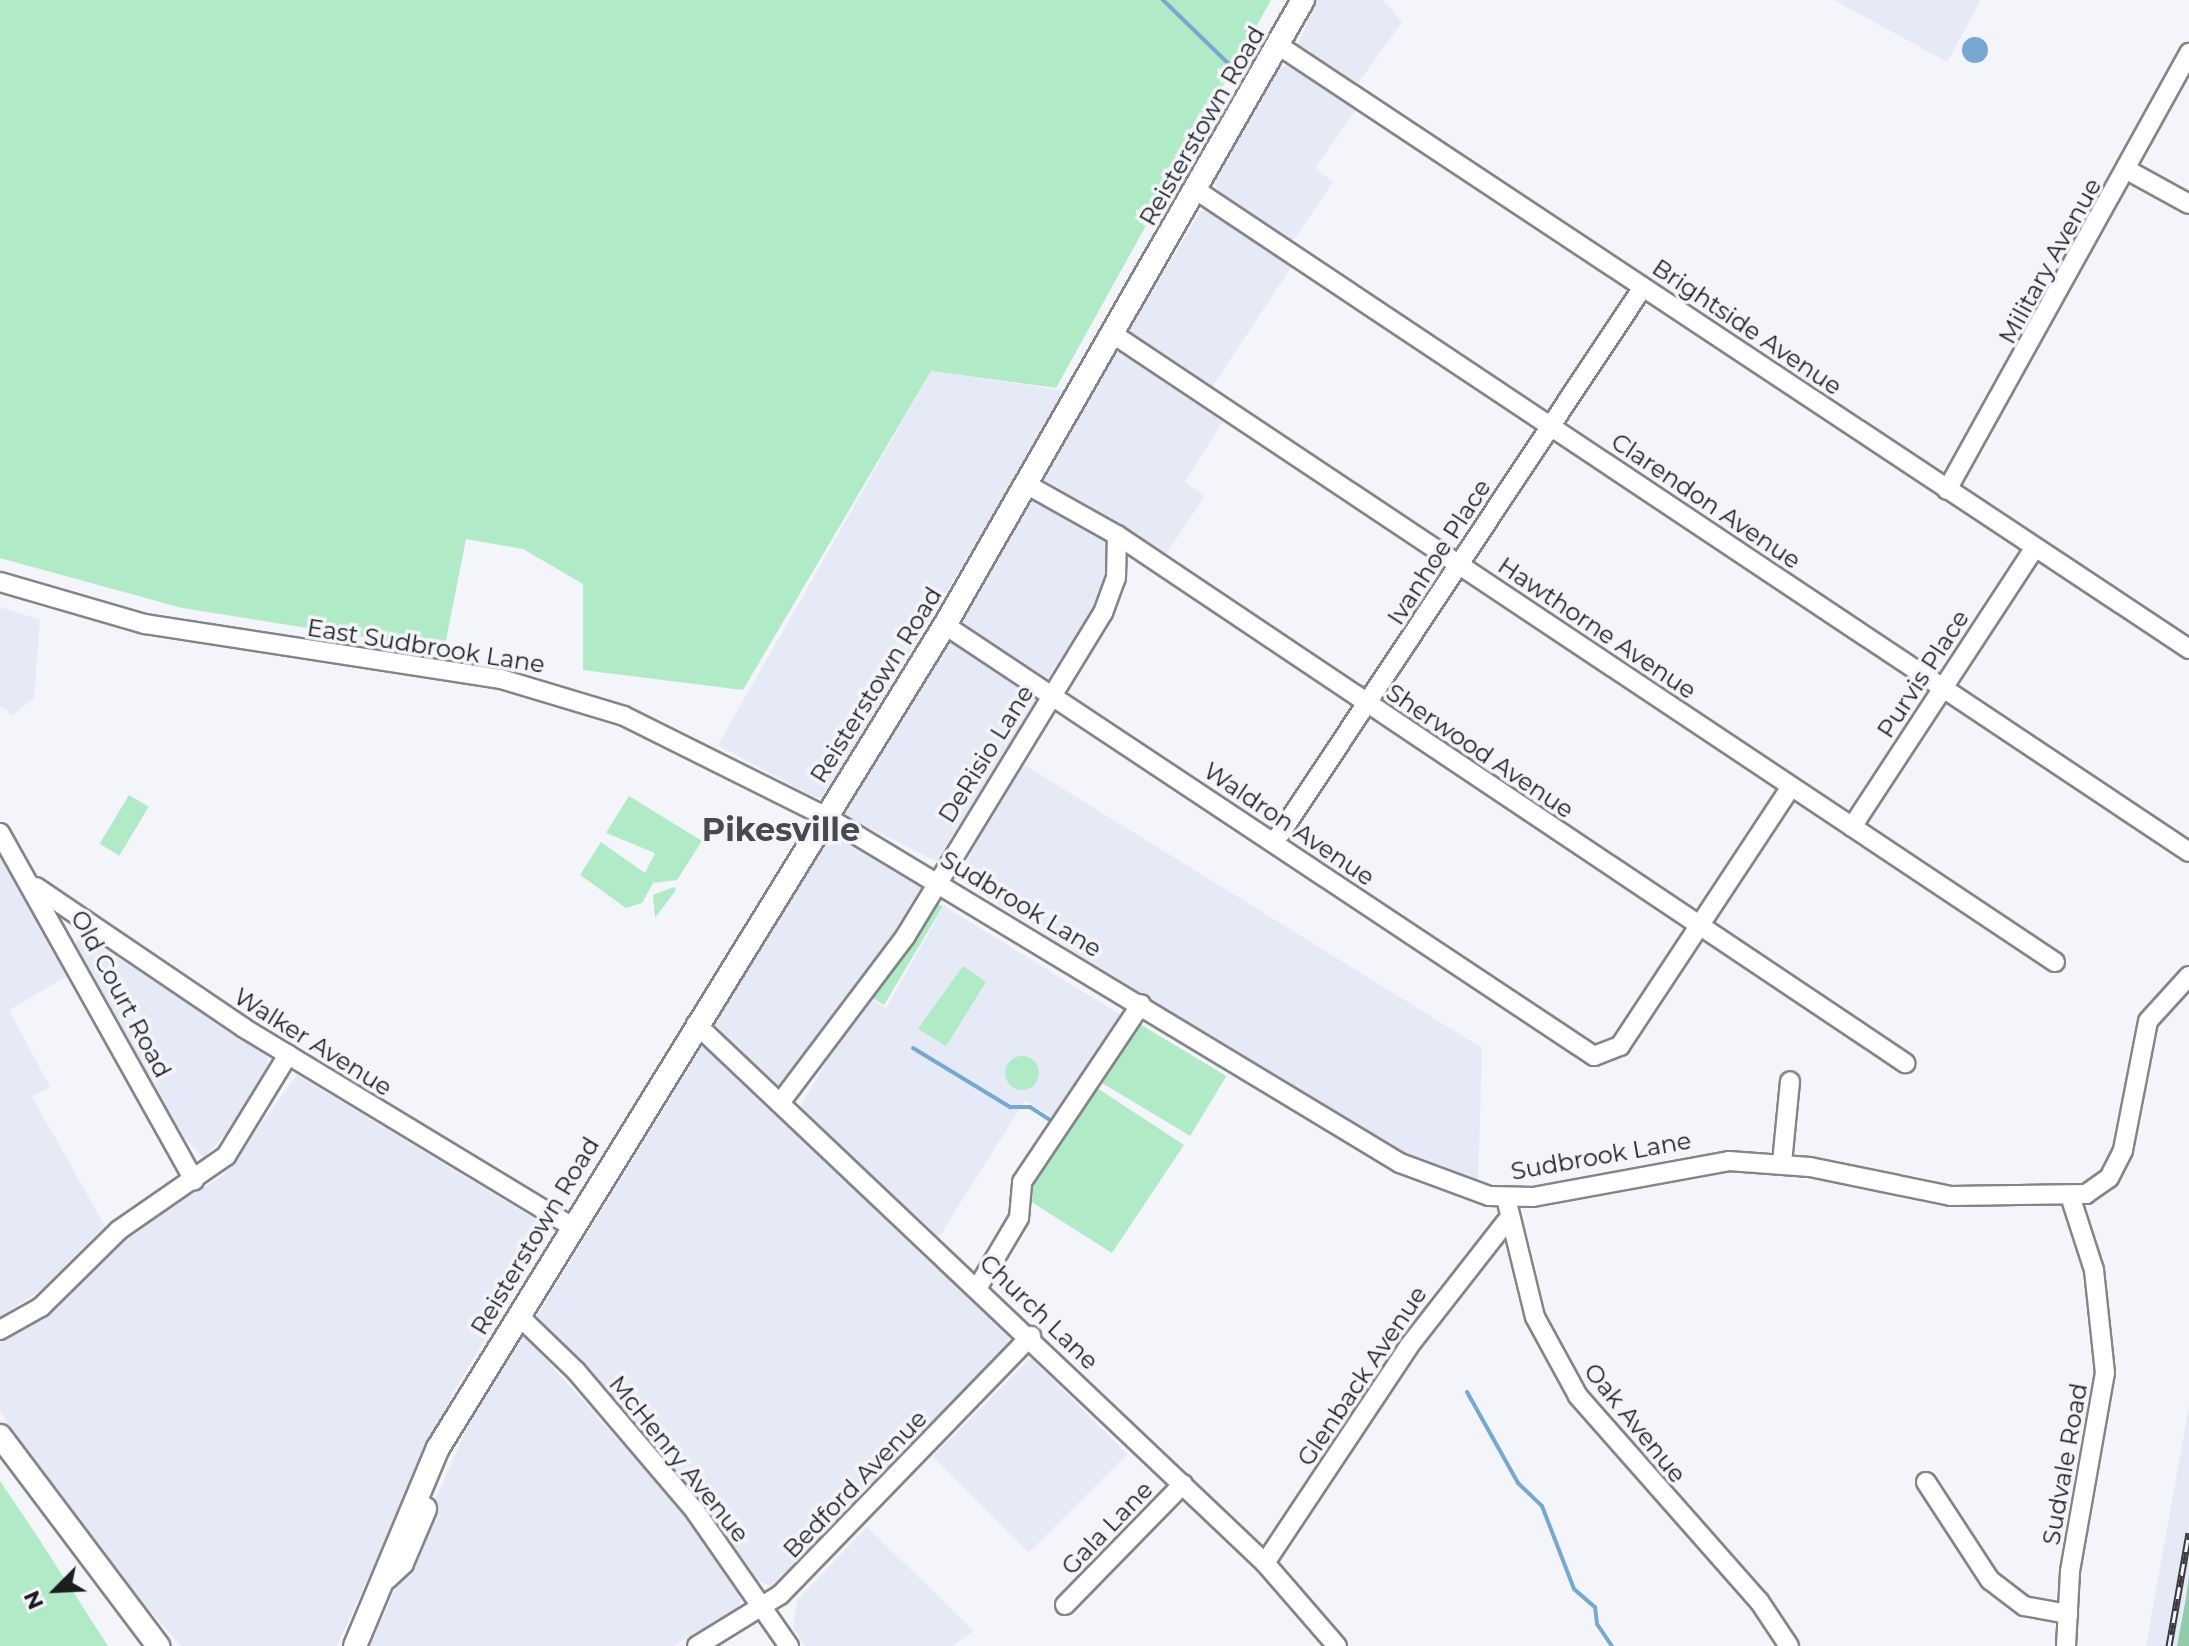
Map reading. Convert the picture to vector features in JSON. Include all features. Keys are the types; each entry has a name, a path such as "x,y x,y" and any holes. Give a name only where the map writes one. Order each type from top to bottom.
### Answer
{"main road":[{"name":"Reisterstown Road","path":"355,1646 386,1578 387,1556 518,1315 945,625 1303,0"},
{"path":"0,1436 158,1646"}],"street":[{"name":"Brightside Avenue","path":"1278,45 2189,649"},
{"name":"Military Avenue","path":"1947,490 2129,171 2189,53"},
{"path":"2129,171 2189,204"},
{"name":"Clarendon Avenue","path":"1196,190 2189,852"},
{"name":"Ivanhoe Place","path":"1274,843 1643,287"},
{"name":"Hawthorne Avenue","path":"1113,334 2055,962"},
{"name":"Sherwood Avenue","path":"1026,484 1117,535 1905,1063"},
{"name":"DeRisio Lane","path":"780,1103 938,881 1053,694 1111,595 1117,535"},
{"name":"Purvis Place","path":"1852,827 2035,547"},
{"name":"East Sudbrook Lane","path":"0,582 197,635 553,692 679,741 825,816"},
{"name":"Waldron Avenue","path":"945,625 1053,694 1586,1052 1609,1056 1700,926"},
{"path":"1700,926 1791,787"},
{"name":"Sudbrook Lane","path":"825,816 938,881 1411,1169 1506,1198 1699,1162 1782,1163 1924,1193 2071,1199"},
{"name":"Old Court Road","path":"0,833 36,887 194,1180"},
{"name":"Walker Avenue","path":"36,887 288,1055 572,1227"},
{"path":"2071,1199 2099,1187 2117,1164 2148,1021 2189,976"},
{"path":"978,1287 1019,1218 1022,1182 1141,1004"},
{"name":"Church Lane","path":"696,1024 1031,1336 1265,1563 1337,1646"},
{"path":"0,1330 47,1301 119,1230 194,1180 238,1143 288,1055"},
{"path":"1782,1163 1790,1081"},
{"name":"Oak Avenue","path":"1506,1198 1506,1222 1535,1317 1578,1396 1759,1601 1789,1646"},
{"name":"Sudvale Road","path":"2066,1646 2068,1614 2105,1373 2094,1270 2071,1199"},
{"name":"Glenback Avenue","path":"1265,1563 1418,1334 1506,1222"},
{"name":"McHenry Avenue","path":"518,1315 576,1371 695,1511 789,1646"},
{"name":"Bedford Avenue","path":"697,1646 764,1607 1031,1336"},
{"path":"1926,1482 1999,1589 2024,1606 2068,1614"},
{"name":"Gala Lane","path":"1065,1605 1183,1484"}],"shaded area":[{"path":"1316,0 1383,0 1402,22 1355,87 1298,46"},
{"path":"1834,0 1981,0 1947,62"},
{"path":"1291,64 1359,105 1315,168 1333,182 1291,244 1223,198 1214,183 1278,69"},
{"path":"1201,211 1216,211 1294,263 1210,390 1127,332"},
{"path":"1120,347 1226,416 1185,482 1205,496 1162,560 1043,479"},
{"path":"931,371 1067,391 824,796 815,798 718,745"},
{"path":"1036,492 1112,546 1105,594 1046,680 957,624"},
{"path":"0,607 40,620 34,698 13,715 0,706"},
{"path":"950,635 1040,701 936,861 846,816 844,808"},
{"path":"1018,761 1482,1048 1478,1187 1372,1139 958,879"},
{"path":"834,835 917,880 924,894 801,1069 779,1088 712,1022 825,837"},
{"path":"0,851 69,975 9,1010 50,1087 32,1097 105,1226 41,1290 0,1317"},
{"path":"944,906 1126,1018 1058,1121 1025,1100 939,1237 800,1107 865,996 886,1008"},
{"path":"85,937 267,1054 269,1070 245,1112 204,1158 173,1126 76,954 76,942"},
{"path":"705,1042 1021,1336 771,1586 758,1581 685,1481 537,1316"},
{"path":"297,1075 543,1224 547,1234 453,1393 337,1646 181,1646 114,1570 0,1411 0,1341 61,1301 127,1235 222,1176"},
{"path":"524,1335 687,1517 741,1597 739,1608 673,1646 370,1646 481,1397"},
{"path":"1031,1358 1127,1454 1029,1552 933,1456"},
{"path":"2189,1406 2189,1646 2146,1646"},
{"path":"867,1527 974,1631 951,1646 805,1646 793,1628 797,1600"}],"green space":[{"path":"0,0 1271,0 1056,388 931,371 743,690 583,670 583,584 523,549 466,539 444,650 182,608 0,558"},
{"path":"129,795 149,807 119,856 100,844"},
{"path":"629,796 702,841 677,880 653,883 642,903 626,908 580,875 601,842 645,873 655,853 606,833"},
{"path":"674,887 676,890 655,918 653,895"},
{"path":"934,903 943,906 884,1005 866,994"},
{"path":"963,966 986,982 946,1046 918,1029"},
{"path":"1138,1023 1226,1076 1190,1136 1102,1083"},
{"path":"1022,1056 1034,1061 1039,1073 1034,1085 1022,1090 1010,1085 1005,1073 1010,1061"},
{"path":"1094,1086 1184,1145 1112,1253 1033,1203 1026,1188"},
{"path":"0,1481 37,1536 108,1646 0,1646"},
{"path":"2189,1575 2189,1646 2177,1646 2186,1598"}],"water":[{"path":"1975,37 1984,41 1988,50 1984,59 1975,63 1966,59 1962,50 1966,41"}],"waterway":[{"path":"1163,0 1237,72"},
{"path":"913,1048 1010,1107 1030,1107 1056,1124"},
{"path":"1467,1392 1518,1483 1542,1506 1574,1589 1595,1607 1597,1624 1612,1646"}],"railway":[{"path":"2169,1646 2189,1533"}],"district":[{"name":"Pikesville","path":"781,830"}]}
